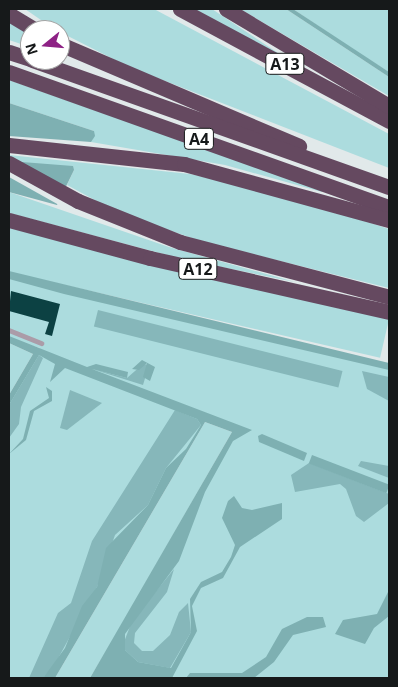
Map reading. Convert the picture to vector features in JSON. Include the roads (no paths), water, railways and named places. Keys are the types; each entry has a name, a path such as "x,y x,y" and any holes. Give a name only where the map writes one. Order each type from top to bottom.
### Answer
{"highway":[{"name":"A13","path":"180,9 389,121"},
{"name":"A13","path":"226,9 389,106"},
{"path":"9,14 20,21"},
{"name":"A4","path":"70,49 136,80 263,128 366,178"},
{"name":"A4","path":"59,70 389,187"},
{"name":"A4","path":"9,72 389,207"},
{"path":"9,145 184,164 389,220"},
{"path":"9,163 78,201 180,242 389,297"},
{"name":"A12","path":"9,220 150,258 389,312"}],"lane":[{"path":"9,330 42,343"}]}
